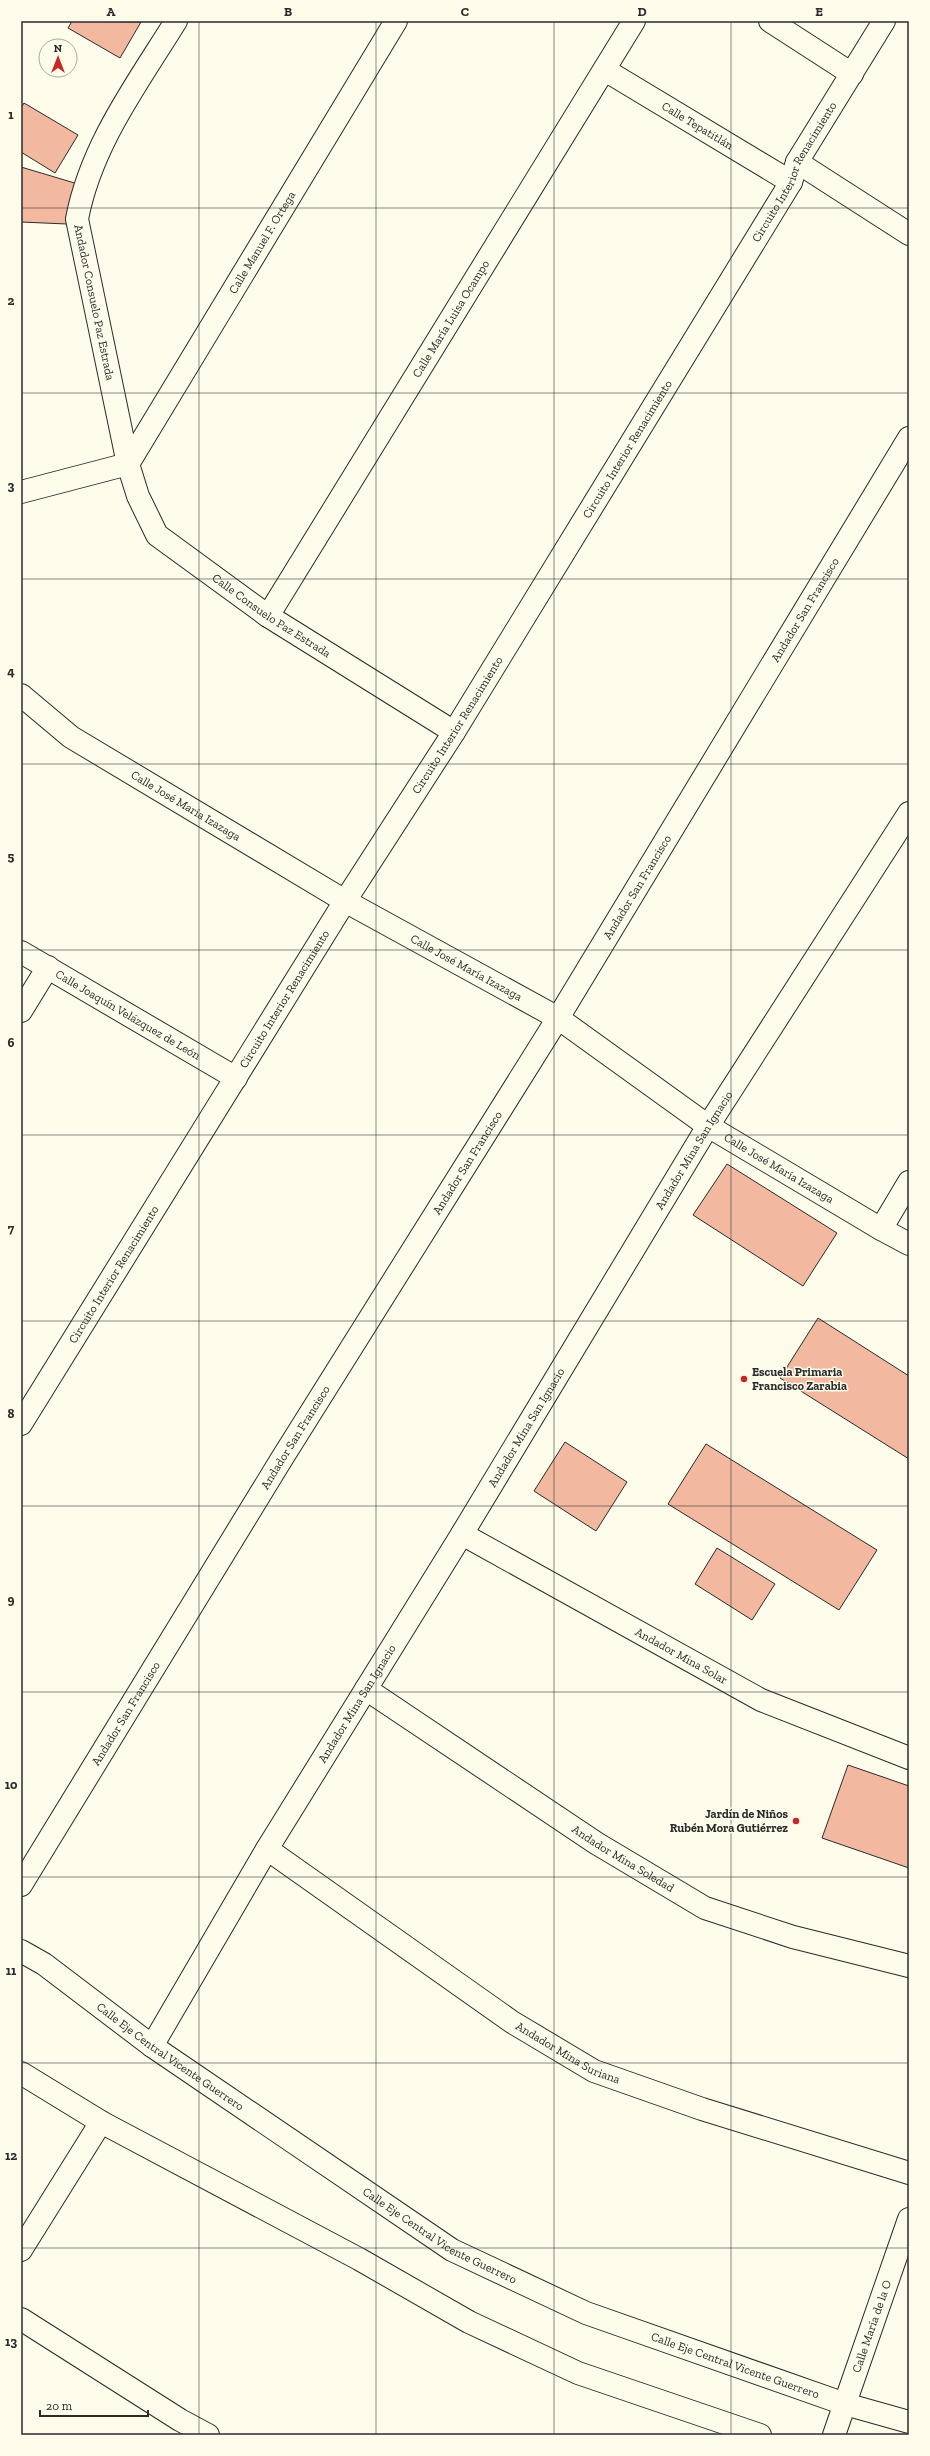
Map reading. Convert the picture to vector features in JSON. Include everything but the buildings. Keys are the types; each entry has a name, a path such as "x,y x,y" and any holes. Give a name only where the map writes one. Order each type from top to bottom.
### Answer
{"street":[{"name":"Andador Consuelo Paz Estrada","path":"128,464 77,219 81,195 107,132 176,21"},
{"name":"Calle Manuel F. Ortega","path":"128,464 396,21"},
{"name":"Calle María Luisa Ocampo","path":"268,616 634,21"},
{"path":"770,21 852,74"},
{"name":"Circuito Interior Renacimiento","path":"21,1424 345,901 454,732 791,182 798,162 884,21"},
{"name":"Calle Tepatitlán","path":"605,70 791,182"},
{"path":"798,162 909,234"},
{"name":"Andador San Francisco","path":"21,1885 281,1460 558,1018 909,438"},
{"path":"21,492 128,464"},
{"name":"Calle Consuelo Paz Estrada","path":"128,464 138,496 157,535 268,616 454,732"},
{"name":"Calle José María Izazaga","path":"21,695 71,737 345,901 558,1018 708,1126 880,1229 909,1244"},
{"name":"Andador Mina San Ignacio","path":"152,2046 268,1849 462,1534 708,1126 909,813"},
{"name":"Calle Joaquín Velázquez de León","path":"21,952 236,1078"},
{"path":"21,1011 48,968"},
{"path":"880,1229 909,1182"},
{"name":"Andador Mina Solar","path":"462,1534 761,1700 909,1758"},
{"name":"Andador Mina Soledad","path":"366,1689 596,1843 705,1908 793,1937 909,1966"},
{"name":"Andador Mina Suriana","path":"268,1849 512,2022 594,2071 702,2108 909,2173"},
{"name":"Calle Eje Central Vicente Guerrero","path":"21,1951 44,1964 152,2046 452,2250 586,2313 845,2404 909,2422"},
{"path":"21,2073 101,2122 359,2260 469,2322 578,2373 760,2435"},
{"path":"21,2250 101,2122"},
{"name":"Calle María de la O","path":"834,2435 909,2218"},
{"path":"21,2319 180,2420 208,2435"}],"place":[{"name":"Escuela Primaria Francisco Zarabia","path":"744,1379"},
{"name":"Jardín de Niños Rubén Mora Gutiérrez","path":"796,1821"}]}
